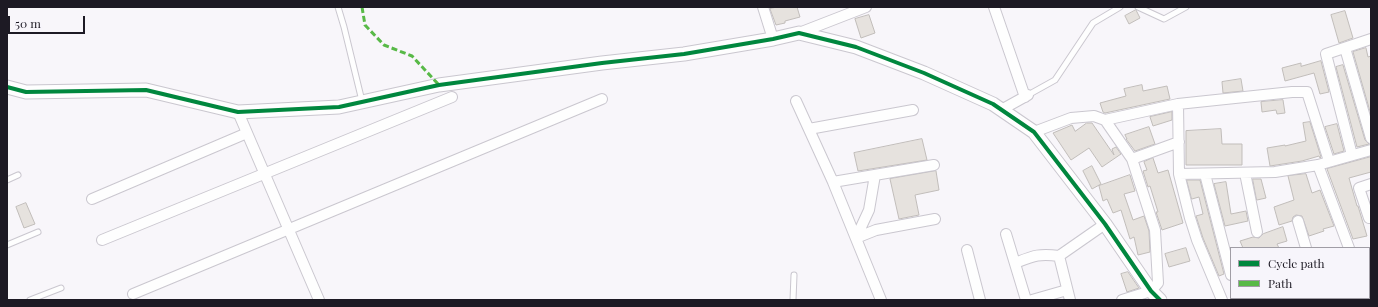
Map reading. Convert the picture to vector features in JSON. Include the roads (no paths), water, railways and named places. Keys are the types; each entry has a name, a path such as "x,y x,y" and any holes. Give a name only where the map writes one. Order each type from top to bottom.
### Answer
{"street":[{"path":"762,7 773,39"},
{"path":"7,87 26,92 146,90 238,112 339,107 439,85 602,63 684,54 773,39 799,33 866,7"},
{"path":"994,7 1026,96 1001,110"},
{"path":"799,33 856,47 924,73 993,104 1034,132 1105,224 1155,296"},
{"path":"1352,154 1326,54 1371,39"},
{"path":"1345,48 1371,138"},
{"path":"1034,132 1071,118 1094,116 1105,120 1178,104 1292,92 1307,92 1329,161"},
{"path":"102,240 452,97"},
{"path":"133,294 602,99"},
{"path":"796,101 833,182 882,300"},
{"path":"1178,104 1179,174 1190,218 1222,300"},
{"path":"808,129 913,110"},
{"path":"238,112 319,300"},
{"path":"1105,120 1132,159 1155,230 1158,283 1155,296"},
{"path":"92,199 247,133"},
{"path":"1132,159 1179,142"},
{"path":"1179,174 1275,172 1318,165 1352,154 1371,150"},
{"path":"833,182 934,165"},
{"path":"1318,165 1349,247"},
{"path":"1245,173 1257,232"},
{"path":"1205,174 1230,271"},
{"path":"856,238 869,210 875,175"},
{"path":"1368,218 1359,188 1371,184"},
{"path":"856,238 876,230 935,219"},
{"path":"1298,222 1306,247"},
{"path":"1015,263 1044,254 1059,256 1105,224"},
{"path":"1006,234 1026,300"},
{"path":"967,250 980,300"},
{"path":"1059,256 1070,300"},
{"path":"1215,281 1230,275"},
{"path":"1032,300 1067,290"},
{"path":"1122,300 1155,296"}],"lane":[{"path":"338,7 362,102"},
{"path":"1026,96 1055,80 1093,23 1120,7"},
{"path":"1138,7 1164,19 1186,7"},
{"path":"7,180 18,175"},
{"path":"7,245 38,232"},
{"path":"793,300 794,275"},
{"path":"30,300 61,288"}]}
